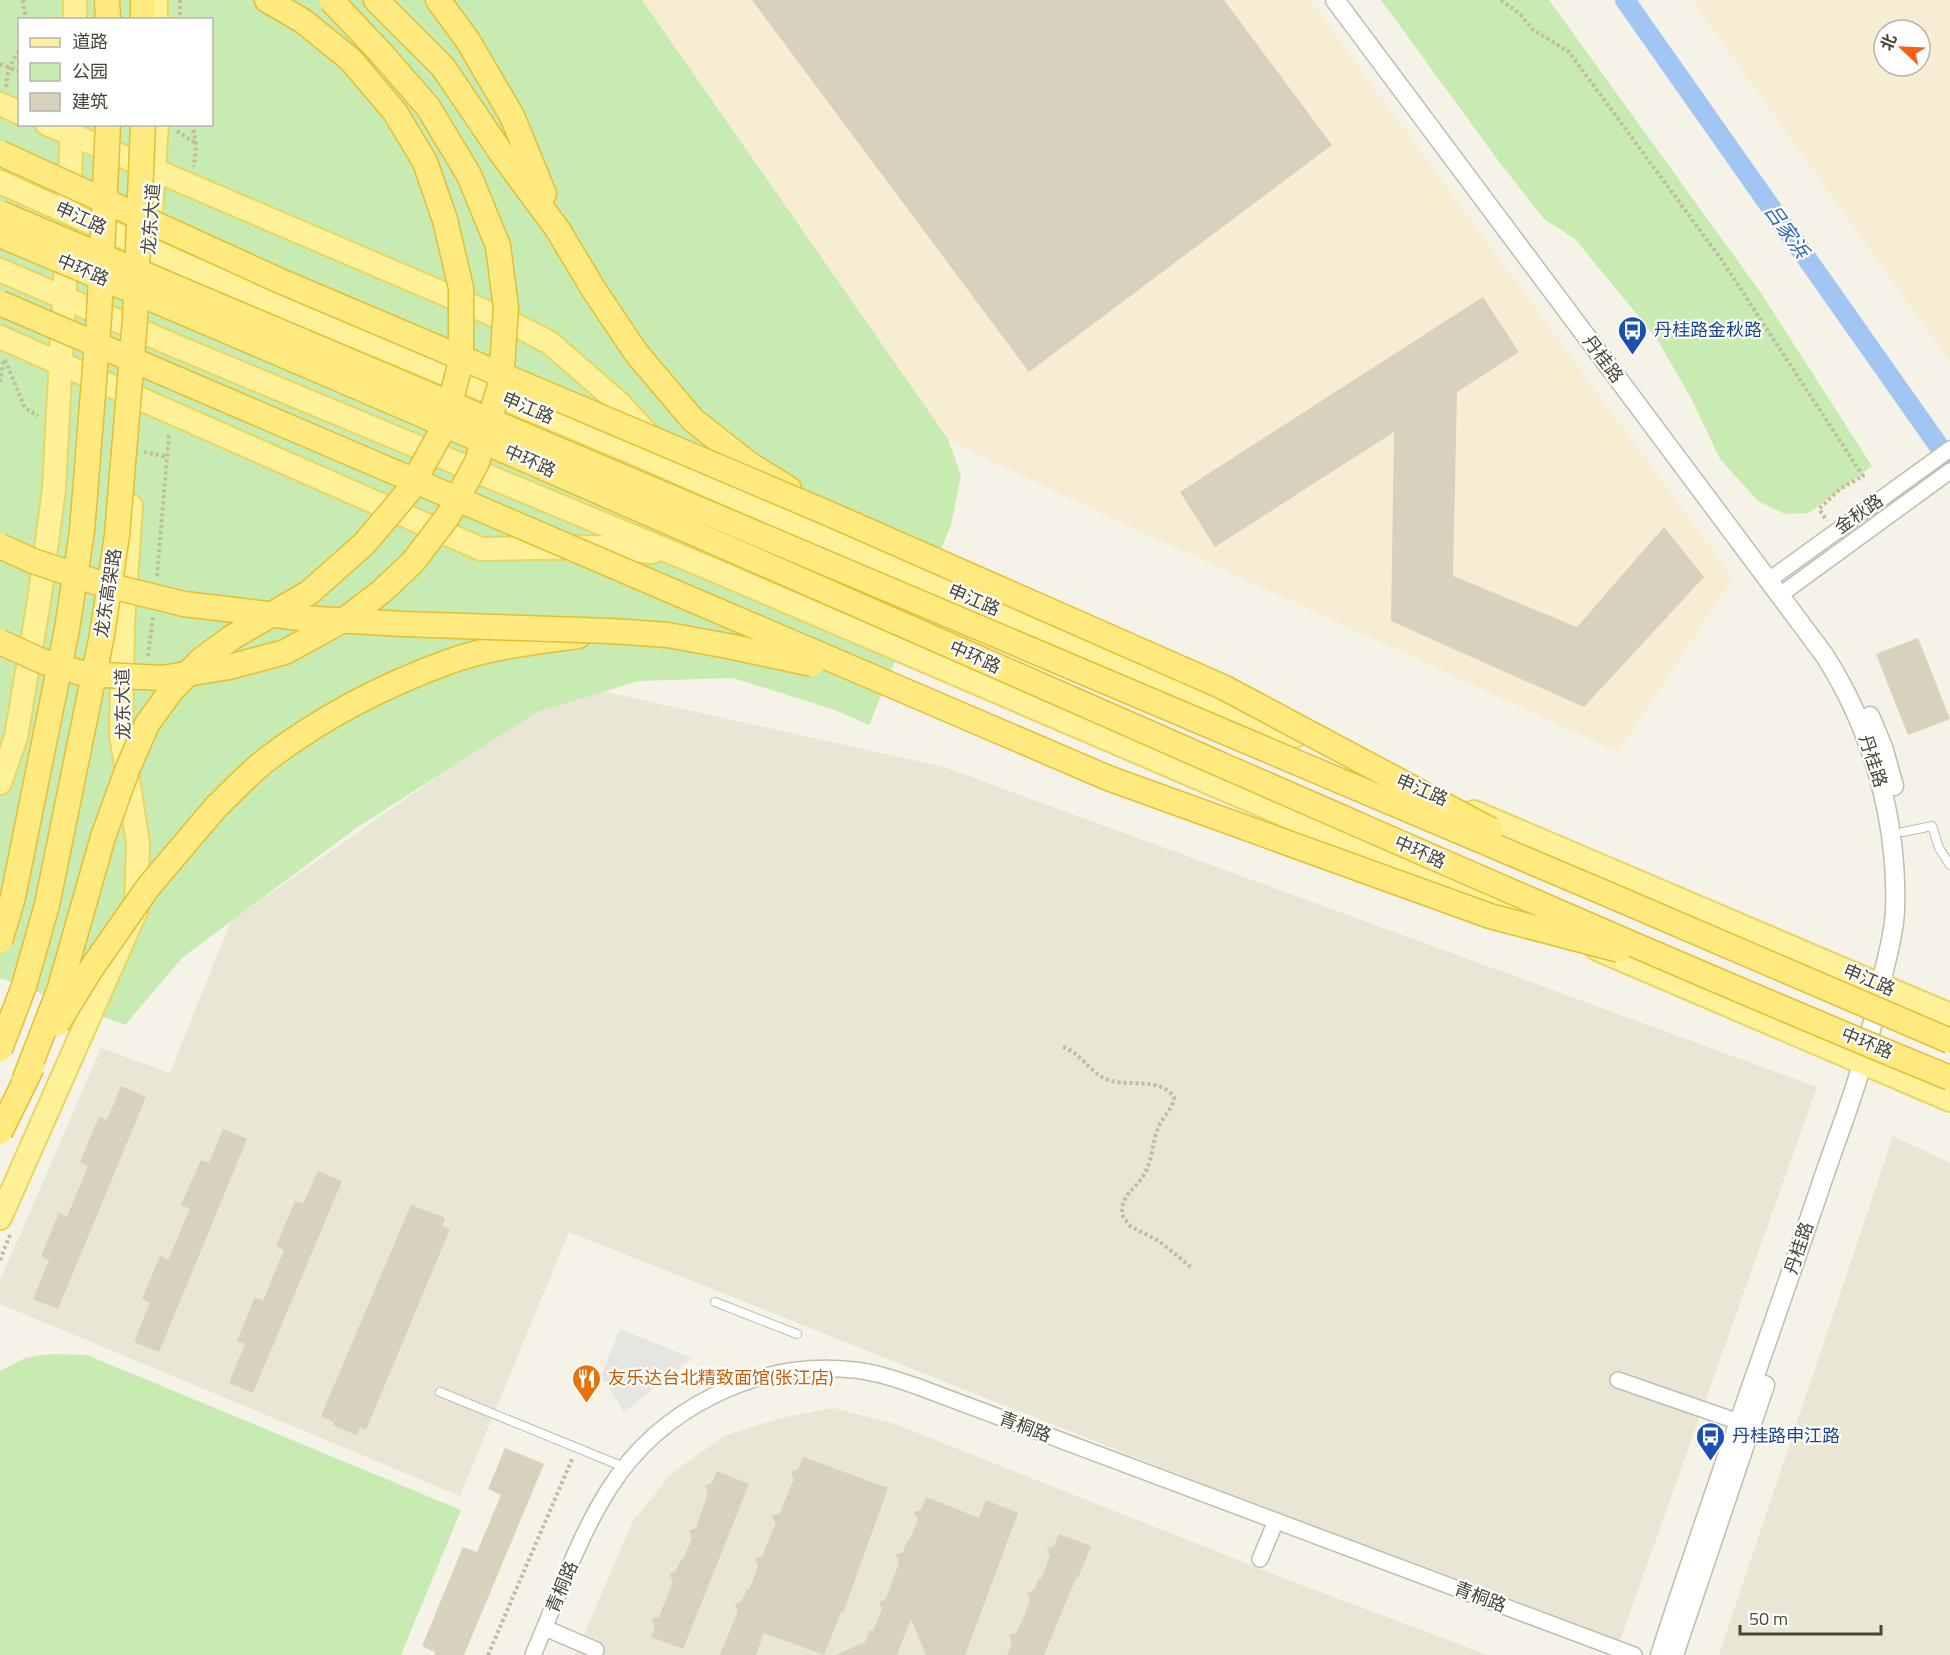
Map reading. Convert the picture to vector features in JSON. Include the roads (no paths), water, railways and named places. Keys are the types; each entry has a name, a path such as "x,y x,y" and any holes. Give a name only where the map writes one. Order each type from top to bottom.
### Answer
{"highway":[{"path":"107,0 108,18"},
{"path":"143,0 143,18"},
{"path":"0,1132 24,1081 60,988 103,837 147,724 171,692 200,661 231,638 310,592 365,543 408,492 444,427 461,361 461,288 445,220 425,162 395,112 350,59 303,21 267,0"},
{"path":"0,642 44,662 86,674 162,678 229,668 285,652 347,618 381,592 413,562 448,516 477,462 501,382 506,308 498,246 470,175 428,107 332,0"},
{"path":"376,0 442,67 558,230 594,290 637,354 693,420 749,464 832,515"},
{"path":"438,0 468,41 512,116 558,230"},
{"name":"龙东高架路","path":"0,941 13,897 67,629 82,531 99,318 108,126"},
{"name":"龙东高架路","path":"0,1049 24,986 47,905 102,635 118,523 135,320 144,126"},
{"path":"0,153 278,280 832,515 1223,687 1612,896"},
{"name":"中环路","path":"0,213 1950,1041"},
{"name":"中环路","path":"0,235 293,358 1462,870 1950,1078"},
{"path":"0,303 1108,778 1468,909 1588,942 1683,964"},
{"path":"0,546 33,561 99,583 184,604 312,618 668,635 802,662 886,684"},
{"path":"24,1081 91,969 149,886 216,807 269,757 373,693 449,662 508,647 610,631"}],"main road":[{"path":"75,0 75,18"},
{"path":"156,0 156,18"},
{"path":"0,104 18,112"},
{"path":"55,126 72,130 154,170 510,322 550,343 618,402 690,478"},
{"name":"龙东大道","path":"0,1218 136,911 138,843 121,735 123,624 157,126"},
{"path":"0,783 16,737 39,601 54,489 72,130"},
{"name":"申江路","path":"0,182 149,249 1950,1015"},
{"path":"0,270 716,571 1950,1100"},
{"path":"0,337 481,549 616,548 657,552 716,571"}],"street":[{"name":"丹桂路","path":"1335,0 1778,584 1832,649 1867,710 1883,747 1895,790 1903,832 1906,873 1905,927 1886,987 1868,1066 1674,1655"},
{"name":"丹桂路","path":"1348,0 1778,584 1843,684 1857,714 1884,792 1891,833 1895,910 1886,987"},
{"name":"金秋路","path":"1778,584 1834,531 1950,449"},
{"name":"金秋路","path":"1778,584 1898,508 1950,471"},
{"name":"丹桂路","path":"1660,1655 1738,1422 1868,1066"},
{"name":"青桐路","path":"537,1654 545,1628 595,1515 624,1467 668,1423 697,1404 731,1387 762,1377 822,1368 882,1375 916,1386 1634,1655"},
{"path":"1618,1380 1738,1422"},
{"path":"1260,1559 1276,1521"},
{"path":"545,1628 596,1650"}],"lane":[{"path":"1903,832 1932,826 1939,848 1950,865"},
{"path":"715,1302 797,1334"},
{"path":"440,1392 624,1467"}],"waterway":[{"name":"吕家浜","path":"1625,0 1950,462"}],"place":[{"name":"丹桂路金秋路","path":"1633,356"},
{"name":"友乐达台北精致面馆(张江店)","path":"587,1404"},
{"name":"丹桂路申江路","path":"1711,1462"}]}
